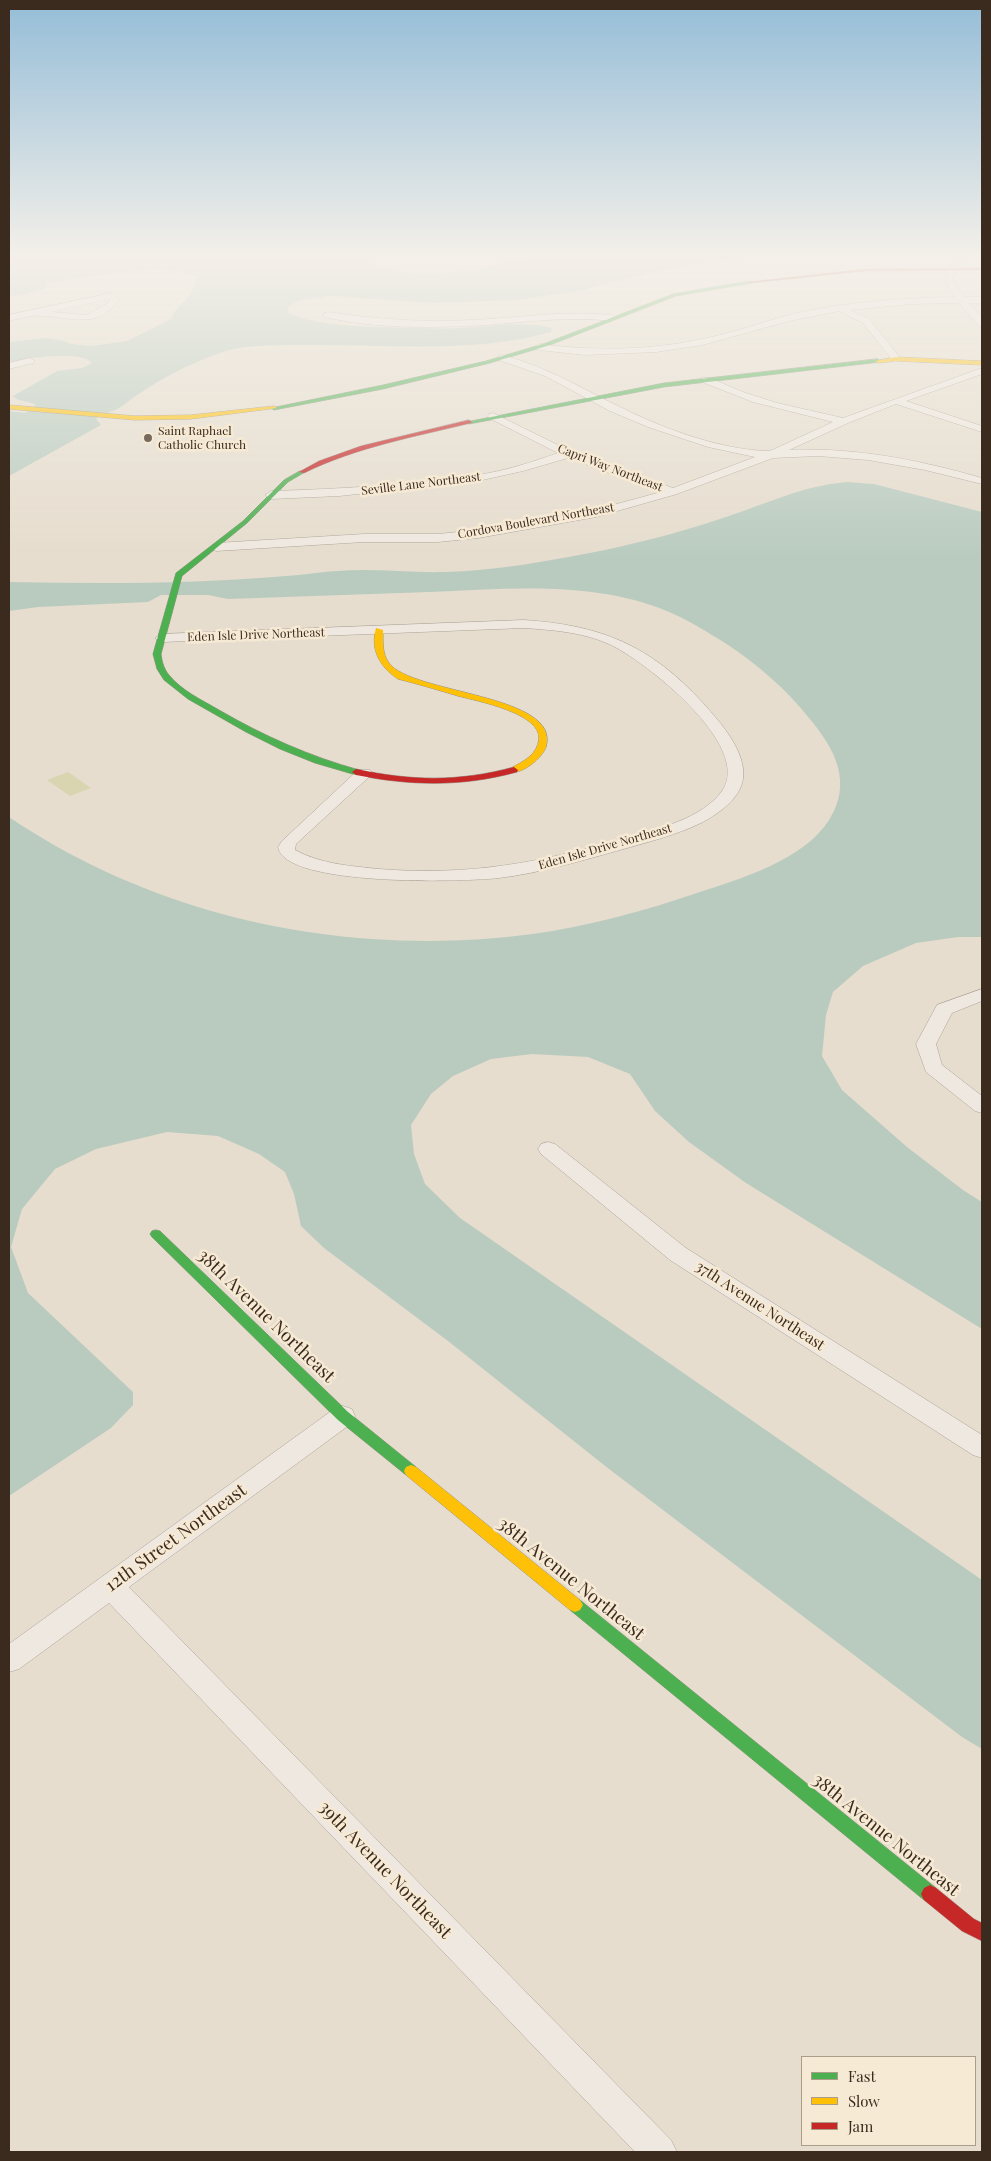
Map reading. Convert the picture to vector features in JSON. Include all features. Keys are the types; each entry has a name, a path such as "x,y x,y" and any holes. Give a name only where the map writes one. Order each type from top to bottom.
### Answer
{"street":[{"path":"9,407 104,416 175,418 284,406 428,377 510,356"},
{"path":"894,356 896,359"},
{"path":"502,358 548,374 621,412 660,428 717,446 768,456 828,452 860,456 928,466 982,481"},
{"path":"379,630 380,662 391,672 412,681 516,710 530,717 540,726 545,735 544,744 540,752 524,765 497,775 476,779 431,782 364,773 328,765 281,748 178,688 163,676 157,654 179,575 245,522 286,481 317,464 356,450 493,416 594,397 706,380 896,359 982,364"},
{"path":"9,366 30,361"},
{"name":"Cordova Boulevard Northeast","path":"216,547 364,538 438,538 478,534 592,514 673,492 768,456 896,401 982,372"},
{"path":"706,380 730,392 756,401 844,422"},
{"path":"896,401 982,429"},
{"name":"Capri Way Northeast","path":"493,416 568,454 673,492"},
{"name":"Seville Lane Northeast","path":"271,496 348,492 478,478 519,469 568,454"},
{"name":"Eden Isle Drive Northeast","path":"162,638 543,624 578,628 610,638 627,647 657,668 698,706 732,756 735,779 723,801 709,812 692,821 658,834 534,868 466,875 404,876 322,867 303,862 287,853 286,847 290,841 364,773"},
{"path":"982,995 958,1002 944,1009 926,1044 933,1068 982,1106"},
{"name":"37th Avenue Northeast","path":"548,1149 678,1254 982,1448"},
{"name":"38th Avenue Northeast","path":"156,1234 343,1416 968,1925 982,1932"},
{"name":"12th Street Northeast","path":"9,1660 343,1416"},
{"name":"39th Avenue Northeast","path":"111,1587 659,2152"}],"shaded area":[{"path":"9,356 212,356 172,374 119,408 99,416 96,419 101,425 9,476 9,411 25,413 36,405 18,400 13,396 57,371 82,368 92,363 86,359 65,356 39,357 9,362"},
{"path":"847,482 874,484 982,512 982,937 958,937 916,943 863,966 833,992 826,1015 822,1056 842,1090 907,1147 963,1190 982,1202 982,1329 746,1183 689,1142 655,1111 630,1074 588,1057 532,1054 491,1059 453,1076 431,1094 411,1125 414,1154 425,1184 460,1218 982,1580 982,1749 962,1737 609,1469 448,1341 324,1248 301,1226 294,1194 285,1172 259,1154 218,1136 167,1132 96,1149 55,1169 22,1209 11,1247 28,1293 133,1392 133,1405 111,1428 9,1496 9,817 68,853 130,882 194,906 260,923 328,935 396,940 465,940 533,934 596,922 657,906 770,866 788,857 818,834 829,820 836,806 840,792 840,779 838,766 833,754 818,730 800,707 759,668 725,643 684,619 640,602 611,595 581,591 520,589 228,599 208,595 161,595 148,602 38,607 9,611 9,582 183,582 252,579 350,570 444,572 504,567 566,558 636,543 683,531 787,495 815,487"},
{"path":"68,772 91,788 70,796 47,780"}],"traffic: fast":[{"path":"274,408 383,387 509,356"},
{"path":"469,422 664,385 878,361"},
{"path":"302,472 286,481 245,522 179,575 157,654 161,669 167,678 191,698 283,747 318,761 356,772"},
{"path":"156,1234 343,1416 411,1471"},
{"path":"575,1605 930,1894"}],"traffic: slow":[{"path":"878,361 896,359 982,363"},
{"path":"9,407 135,418 191,417 274,408"},
{"path":"379,630 381,658 388,668 401,677 516,710 529,717 538,725 543,735 540,751 531,761 514,770"},
{"path":"411,1471 575,1605"}],"traffic: jam":[{"path":"302,472 342,454 469,422"},
{"path":"356,772 395,779 435,782 475,779 514,770"},
{"path":"930,1894 968,1925 982,1932"}],"place":[{"name":"Saint Raphael Catholic Church","path":"148,438"}]}
